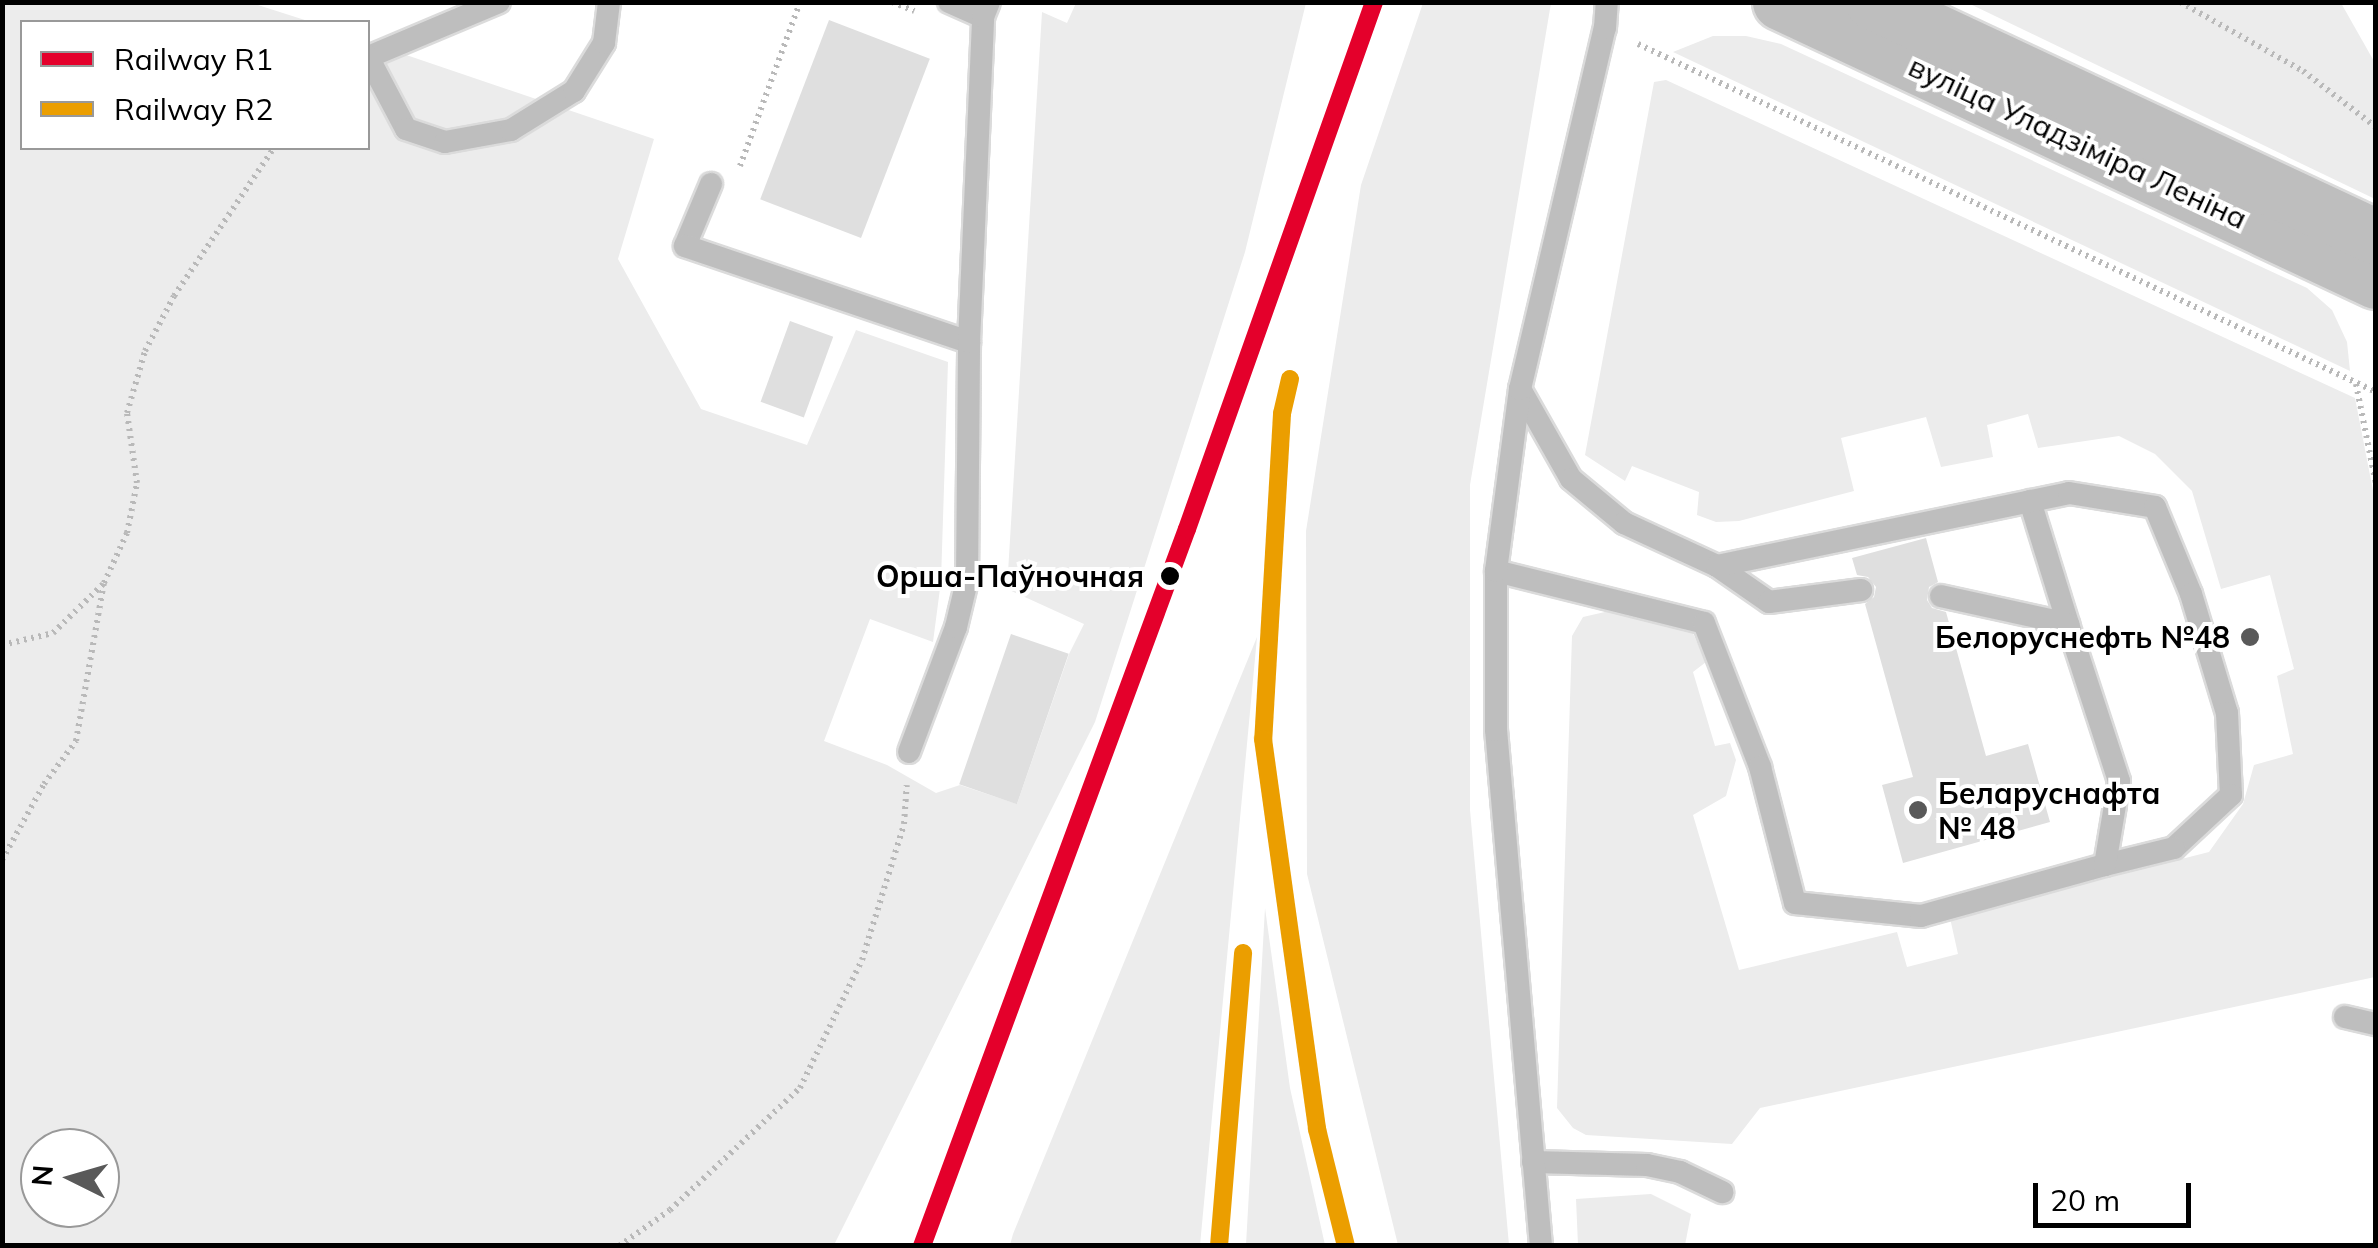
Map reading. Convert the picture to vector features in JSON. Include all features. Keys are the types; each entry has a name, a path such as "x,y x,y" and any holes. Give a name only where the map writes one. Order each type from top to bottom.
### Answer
{"main road":[{"name":"вуліца Уладзіміра Леніна","path":"1780,2 2375,276"},
{"name":"вуліца Уладзіміра Леніна","path":"1873,2 2375,276"}],"lane":[{"path":"370,55 499,2"},
{"path":"370,60 406,129 445,142 511,130 574,92 604,43 609,2"},
{"path":"909,752 956,627 966,581 969,342 986,10 949,2"},
{"path":"1541,1246 1496,730 1496,571 1520,389 1608,2"},
{"path":"711,184 685,246 969,342"},
{"path":"1520,389 1571,479 1624,523 1717,566 1768,602 1861,590"},
{"path":"1496,571 1704,623 1760,768 1795,903 1921,916 2174,848 2231,796 2227,713 2191,594 2155,507 2068,493 1717,566"},
{"path":"2030,501 2118,782 2105,865"},
{"path":"1942,596 2068,624"},
{"path":"2344,1018 2376,1024"},
{"path":"1533,1162 1647,1166 1680,1172 1722,1192"}],"path":[{"path":"736,177 800,2"},
{"path":"2180,2 2303,71 2376,127"},
{"path":"1605,28 2376,392"},
{"path":"2,860 44,784 76,740 104,583 128,533 137,483 126,413 145,351 174,296 273,150"},
{"path":"2356,383 2376,484"},
{"path":"2,645 53,633 104,583"},
{"path":"619,1246 670,1210 800,1088 862,960 904,824 909,752"}],"shaded area":[{"path":"2,3 252,3 305,20 20,20 20,150 370,150 370,43 654,139 618,259 701,409 807,445 856,330 948,362 941,581 933,642 870,619 824,741 887,765 936,793 960,785 1017,804 1069,654 1084,624 1007,589 1042,12 1067,23 1076,3 1306,3 1245,252 1095,722 834,1245 3,1245"},
{"path":"1423,3 1551,3 1470,485 1470,810 1509,1245 1398,1245 1307,874 1306,531 1361,185"},
{"path":"1968,3 2341,3 2375,63 2375,199"},
{"path":"1713,36 1746,36 1781,44 2307,288 2332,310 2347,342 2350,371 1673,52"},
{"path":"1666,80 2355,398 2376,506 2375,977 1760,1108 1732,1144 1586,1135 1573,1128 1557,1108 1572,636 1583,617 1618,609 1691,629 1706,662 1693,672 1715,746 1730,743 1736,760 1726,796 1693,815 1739,970 1897,932 1907,967 1958,954 1950,918 2209,852 2243,804 2254,765 2293,754 2277,676 2294,669 2270,575 2221,589 2192,491 2155,454 2119,436 2038,448 2028,414 1987,425 1993,457 1941,467 1926,417 1841,438 1854,491 1739,521 1716,522 1697,515 1699,492 1632,466 1625,481 1585,455 1654,82"},
{"path":"1257,637 1200,1245 1010,1245 1013,1234"},
{"path":"1265,908 1290,1088 1325,1245 1246,1245"},
{"path":"1651,1194 1691,1214 1685,1245 1578,1245 1576,1199"}],"building":[{"path":"829,20 930,59 861,238 760,199"},
{"path":"790,321 833,337 804,418 761,402"},
{"path":"1926,538 1938,582 1929,587 1927,600 1932,608 1946,612 1986,756 2028,744 2050,822 1903,863 1882,785 1913,777 1865,604 1874,597 1876,587 1868,577 1857,575 1852,558"},
{"path":"1011,634 1069,654 1017,804 959,784"}],"rail line":[{"name":"R1","path":"922,1246 1187,529 1374,2"},
{"name":"R2","path":"1290,379 1282,414 1263,739 1317,1129 1346,1246"},
{"name":"R2","path":"1219,1246 1243,953"}],"place":[{"name":"Орша-Паўночная","path":"1170,576"},
{"name":"Белоруснефть №48","path":"2250,637"},
{"name":"Беларуснафта № 48","path":"1918,810"}]}
